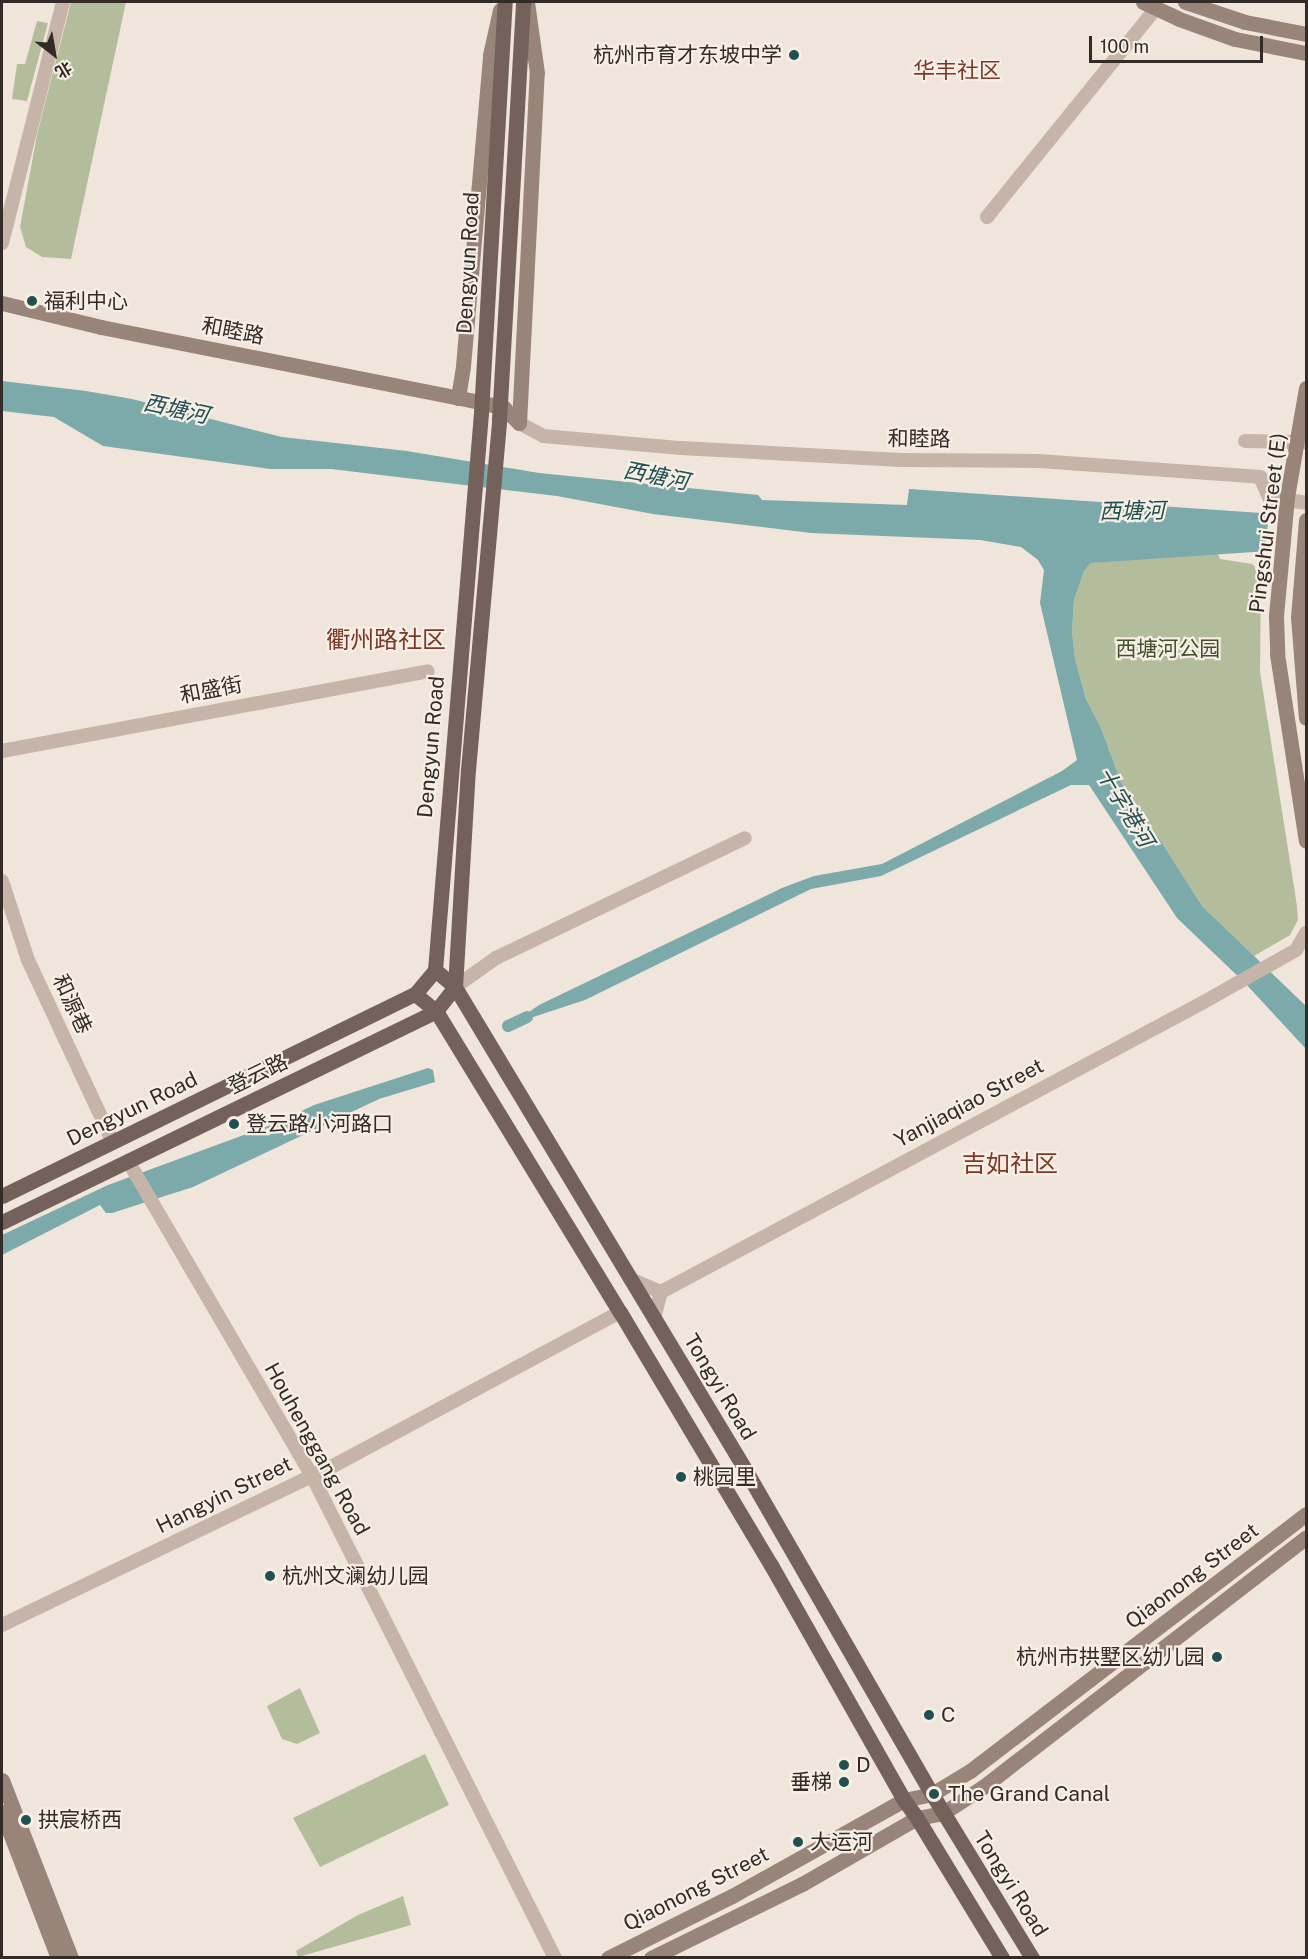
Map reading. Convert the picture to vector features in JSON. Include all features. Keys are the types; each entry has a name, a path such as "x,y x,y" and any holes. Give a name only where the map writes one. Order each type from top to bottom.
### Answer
{"main road":[{"name":"Dengyun Road","path":"2,1196 415,994 435,970 449,773 481,413 504,2"},
{"name":"Dengyun Road","path":"455,987 468,770 499,420 525,2"},
{"name":"Tongyi Road","path":"435,970 455,987 752,1481 943,1813 1032,1958"},
{"path":"436,1011 455,987"},
{"path":"415,994 436,1011 620,1312 721,1479 904,1800 1002,1958"},
{"name":"登云路","path":"2,1222 436,1011"}],"street":[{"path":"2,243 63,2"},
{"path":"458,398 490,55 504,2"},
{"path":"519,423 537,74 525,2"},
{"path":"1185,2 1245,22 1306,34"},
{"path":"987,217 1149,5 1179,19 1235,39 1306,53"},
{"name":"和睦路","path":"2,303 101,327 504,408 519,423 543,436 681,448 901,460 1039,461 1260,477 1269,497 1306,503"},
{"name":"Pingshui Street (E)","path":"1306,388 1302,442 1287,497 1276,616 1277,654 1306,841"},
{"path":"1245,441 1302,442"},
{"name":"Pingshui Street (E)","path":"1306,520 1298,617 1306,717"},
{"name":"和盛街","path":"2,751 428,671"},
{"path":"455,987 496,958 745,838"},
{"name":"和源巷","path":"2,881 28,960 113,1142"},
{"name":"Yanjiaqiao Street","path":"661,1292 1214,996 1278,959 1301,952 1306,933"},
{"name":"Houhenggang Road","path":"128,1161 312,1476 555,1958"},
{"path":"630,1280 661,1292 654,1318"},
{"name":"Hangyin Street","path":"2,1625 312,1476 620,1312"},
{"name":"Qiaonong Street","path":"608,1958 732,1896 904,1800 932,1794 970,1771 1306,1514"},
{"name":"Qiaonong Street","path":"651,1958 802,1884 917,1818 943,1813 983,1787 1306,1537"},
{"path":"2,1780 71,1958"},
{"path":"2,1812 58,1958"}],"green space":[{"path":"71,2 126,2 71,259 42,257 26,247 20,227 37,135"},
{"path":"37,21 48,23 27,101 12,99 17,64 25,64"},
{"name":"西塘河公园","path":"1217,552 1220,559 1252,564 1261,572 1260,672 1297,906 1298,920 1290,935 1254,956 1202,906 1159,838 1146,827 1121,782 1101,728 1086,699 1075,659 1072,631 1074,600 1084,571 1091,563"},
{"path":"300,1688 320,1733 297,1744 282,1739 267,1706"},
{"path":"425,1754 449,1805 320,1867 293,1818"},
{"path":"403,1896 411,1925 298,1957 296,1951 358,1915"}],"water":[{"path":"2,381 132,399 282,437 407,451 539,473 758,495 762,500 907,505 909,489 1306,516 1299,549 1091,563 1084,571 1074,600 1072,631 1075,659 1086,699 1101,728 1121,782 1146,827 1159,838 1202,906 1306,1006 1306,1049 1245,983 1177,918 1089,785 1071,785 881,876 811,889 585,1000 512,1024 539,1005 782,888 814,876 882,864 1062,771 1077,760 1040,603 1044,570 1038,560 1021,547 980,540 811,533 653,514 557,496 331,469 270,469 103,446 54,417 2,411"},
{"path":"428,1068 433,1070 435,1082 379,1099 193,1187 112,1213 106,1213 100,1205 2,1255 2,1235 108,1185 279,1122 314,1105"}],"pier":[{"path":"1269,511 1306,513 1298,552 1265,553"}],"waterway":[{"path":"508,1026 527,1017"}],"place":[{"name":"杭州市育才东坡中学","path":"794,55"},
{"name":"福利中心","path":"32,301"},
{"name":"登云路小河路口","path":"234,1124"},
{"name":"桃园里","path":"681,1477"},
{"name":"杭州文澜幼儿园","path":"270,1576"},
{"name":"杭州市拱墅区幼儿园","path":"1217,1657"},
{"name":"C","path":"929,1715"},
{"name":"D","path":"844,1765"},
{"name":"垂梯","path":"844,1782"},
{"name":"The Grand Canal","path":"934,1794"},
{"name":"拱宸桥西","path":"26,1820"},
{"name":"大运河","path":"798,1842"}],"district":[{"name":"华丰社区","path":"957,71"},
{"name":"衢州路社区","path":"386,640"},
{"name":"吉如社区","path":"1010,1164"}],"water label":[{"name":"西塘河","path":"176,409"},
{"name":"西塘河","path":"656,476"},
{"name":"西塘河","path":"1132,511"},
{"name":"十字港河","path":"1125,807"}]}
